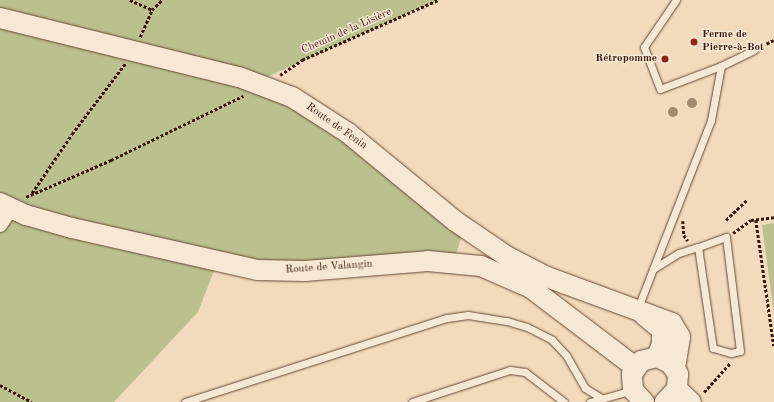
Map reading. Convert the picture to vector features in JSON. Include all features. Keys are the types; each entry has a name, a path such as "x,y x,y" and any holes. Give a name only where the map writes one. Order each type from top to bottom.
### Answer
{"street":[{"name":"Route de Fenin","path":"0,18 266,85 327,118 455,221 498,252 547,277 668,320 676,326 680,343 675,368"},
{"path":"0,225 6,206"},
{"name":"Route de Valangin","path":"6,206 72,228 257,270 305,271 428,261 481,266 531,288 635,367"},
{"name":"Route de Fenin","path":"637,310 662,330 662,344 657,357"},
{"path":"639,396 631,378 635,367 641,361 657,357 664,359 675,368 684,397"}],"lane":[{"path":"676,0 644,47 660,89 721,66 754,50"},
{"path":"637,310 711,120 721,66"},
{"path":"653,269 695,248 726,237 741,347 740,351 731,353 715,350 712,345 695,248"},
{"path":"185,402 447,318 468,315 507,321 527,327 552,340 566,355 585,388 601,398"},
{"path":"412,402 510,370 525,372 564,402"},
{"path":"590,402 601,398 639,396"}],"path":[{"path":"130,0 152,10"},
{"path":"6,206 32,193 134,51 152,10 162,0"},
{"name":"Chemin de la Lisière","path":"32,193 111,160 266,85 302,60 438,0"},
{"path":"726,220 747,200"},
{"path":"677,208 683,219 684,235 695,248"},
{"path":"726,237 751,220 774,217"},
{"path":"756,220 774,346"},
{"path":"684,397 731,364 731,353"},
{"path":"0,385 32,402"}],"green space":[{"path":"0,0 440,0 251,84 339,137 462,235 456,254 322,262 217,263 198,312 114,402 0,402"},
{"path":"774,223 774,314 762,225"}],"place":[{"name":"Ferme de Pierre-à-Bot","path":"694,42"},
{"name":"Rétropomme","path":"665,59"}]}
